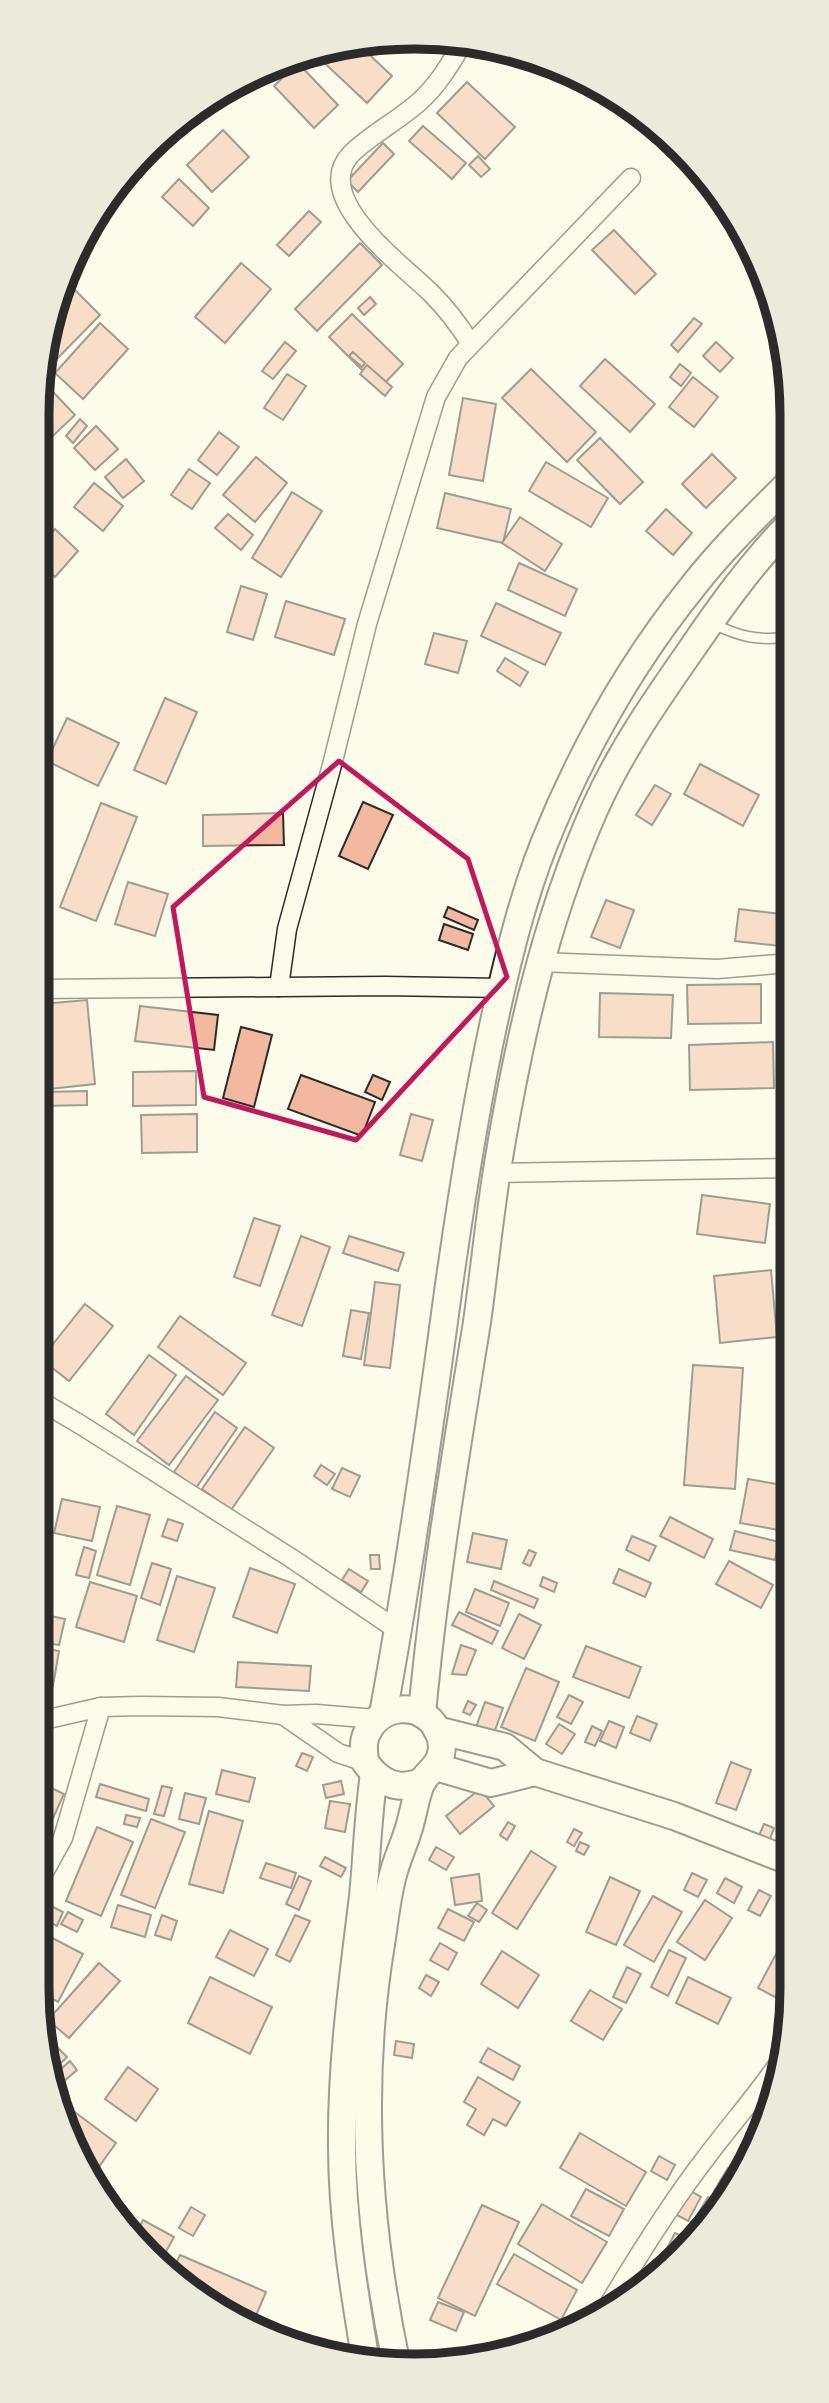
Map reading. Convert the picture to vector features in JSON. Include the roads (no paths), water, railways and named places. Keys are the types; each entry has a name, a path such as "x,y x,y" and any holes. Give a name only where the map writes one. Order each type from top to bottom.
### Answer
{"main road":[{"path":"364,2351 345,2218 342,2085 367,1861 369,1768 365,1736 380,1716 399,1631 461,1201 478,1096 502,988 520,912 544,844 581,762 620,690 695,583 780,493"},
{"path":"394,2353 371,2202 368,2061 372,2000 394,1871 430,1774 442,1750 430,1722 432,1611 509,1101 540,962 568,877 596,806 620,760 665,687 754,563 780,539"},
{"path":"380,1716 396,1709 409,1709 430,1722 505,1747 535,1772 674,1816 780,1857"},
{"path":"369,1768 383,1782 404,1787 430,1774 491,1783 535,1772"}],"street":[{"path":"457,52 442,76 420,101 351,155 340,173 341,190 351,211 389,256 453,315 471,344"},
{"path":"279,987 287,929 390,545 436,397 453,365 471,344 631,178"},
{"path":"540,962 717,969 780,964"},
{"path":"49,989 385,986 502,988"},
{"path":"497,1173 780,1168"},
{"path":"49,1406 291,1558 399,1631"},
{"path":"49,1719 101,1707 218,1707 283,1715 380,1716"},
{"path":"49,1863 63,1838 101,1707"},
{"path":"283,1715 338,1753 369,1768"},
{"path":"615,2294 705,2159 769,2078"}],"lane":[{"path":"710,622 739,636 780,638"}]}
